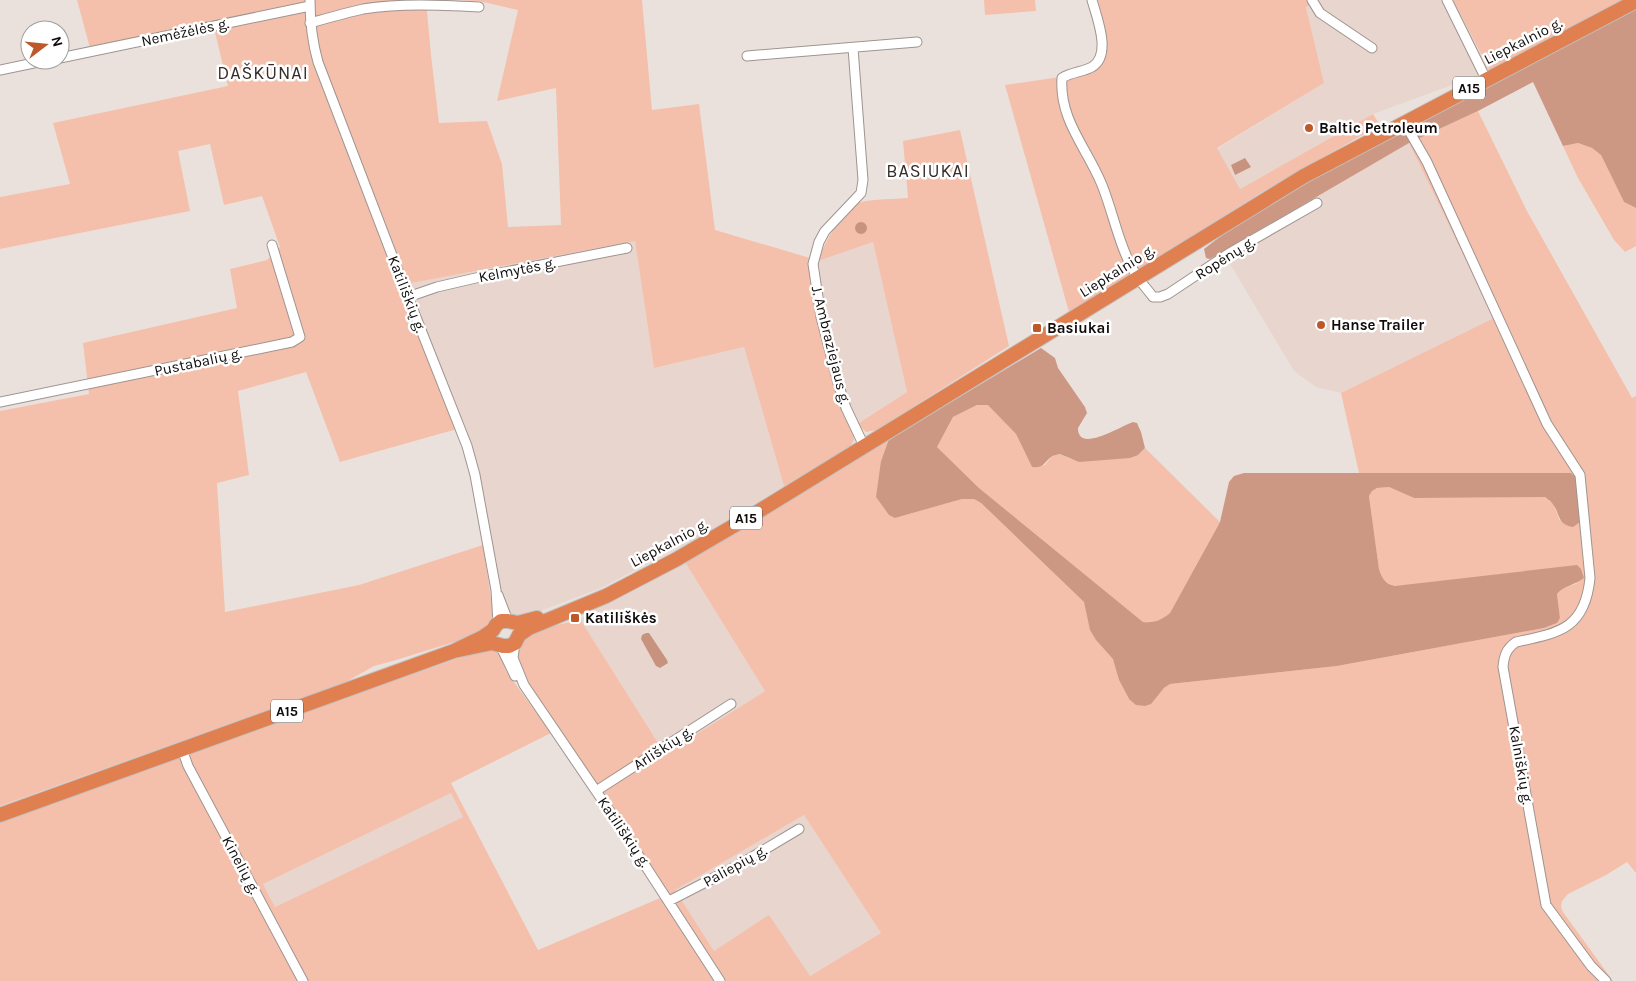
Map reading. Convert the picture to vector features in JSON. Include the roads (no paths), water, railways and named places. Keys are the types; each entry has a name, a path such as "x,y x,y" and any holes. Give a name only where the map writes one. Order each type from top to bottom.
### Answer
{"highway":[{"name":"Liepkalnio g.","path":"182,749 454,651 483,637 529,628 606,596 715,537 1304,176 1636,1"},
{"name":"A15","path":"0,815 182,749"}],"street":[{"path":"1092,0 1100,28 1101,57 1090,68 1062,78 1061,86 1071,126 1094,167 1127,255 1138,277"},
{"path":"1312,0 1320,13 1372,48"},
{"path":"1447,0 1486,79"},
{"name":"Katiliškių g.","path":"310,3 312,42 318,62 468,446 513,674 524,685 596,791 720,981"},
{"name":"Nemėžėlės g.","path":"70,56 310,3"},
{"path":"310,23 380,7 424,4 479,7"},
{"path":"747,56 917,42"},
{"name":"J. Ambraziejaus g.","path":"853,48 862,187 860,193 826,231 819,242 813,264 821,317 836,375 846,408 864,446"},
{"path":"0,70 20,66"},
{"name":"Kalniškių g.","path":"1404,122 1426,162 1547,424 1580,475 1590,578 1585,603 1571,624 1564,629 1516,642 1506,652 1503,667 1546,904 1591,966 1606,981"},
{"name":"Ropėnų g.","path":"1138,277 1153,297 1168,294 1228,254 1317,203"},
{"name":"Pustabalių g.","path":"0,402 292,342 300,337 272,245"},
{"name":"Kelmytės g.","path":"408,296 480,278 627,248"},
{"name":"Katiliškių g.","path":"505,633 524,685"},
{"name":"Arliškių g.","path":"596,791 731,704"},
{"name":"Kinelių g.","path":"182,749 188,766 303,981"},
{"name":"Paliepių g.","path":"669,901 737,866 800,829"}],"place":[{"name":"Baltic Petroleum","path":"1309,128"},
{"name":"Hanse Trailer","path":"1321,325"},
{"name":"Basiukai","path":"1037,328"},
{"name":"Katiliškės","path":"575,618"}],"district":[{"name":"DAŠKŪNAI","path":"263,73"},
{"name":"BASIUKAI","path":"928,171"}]}
